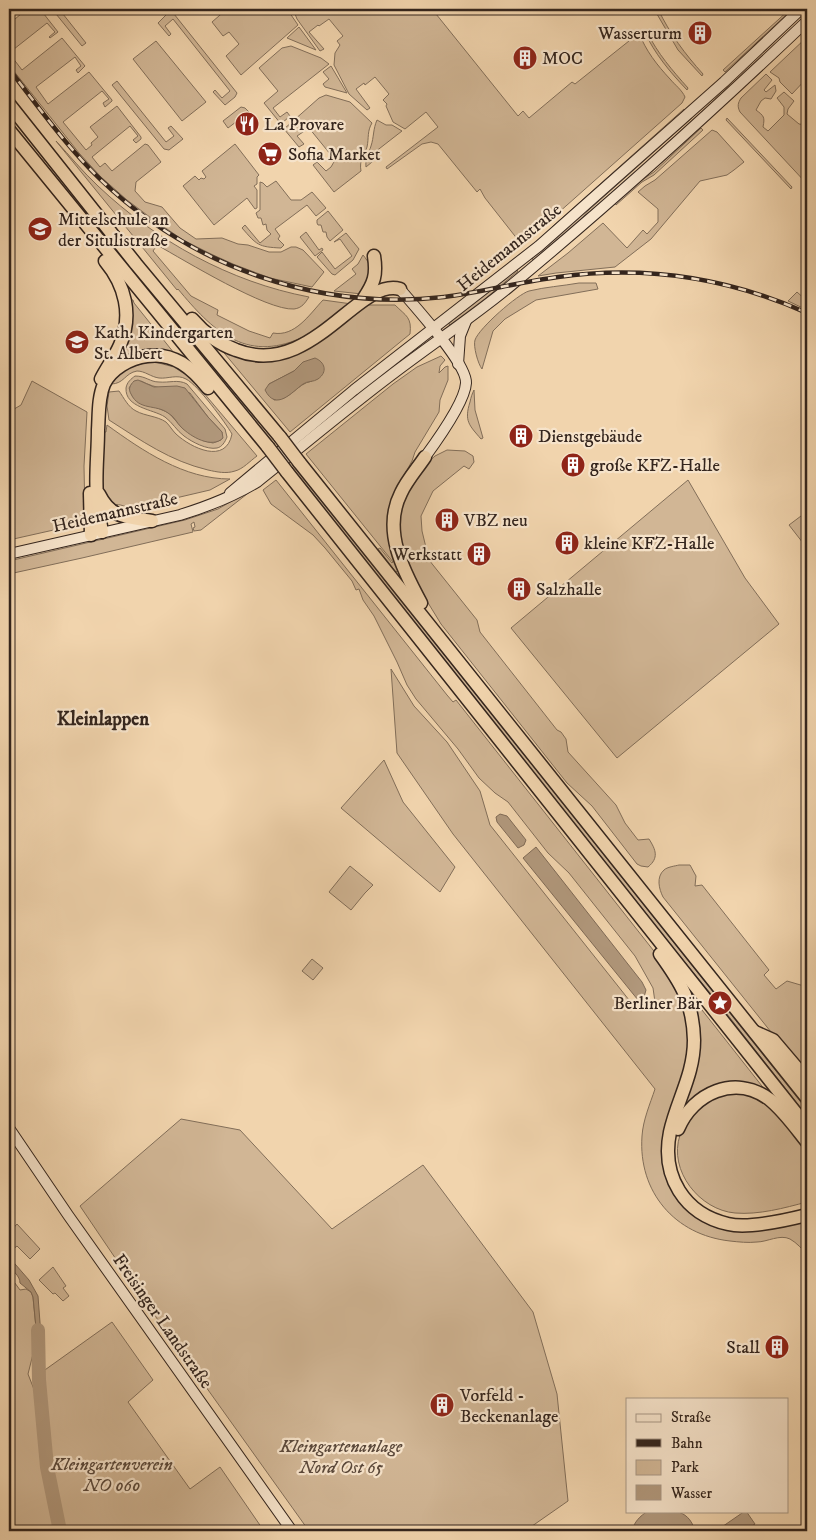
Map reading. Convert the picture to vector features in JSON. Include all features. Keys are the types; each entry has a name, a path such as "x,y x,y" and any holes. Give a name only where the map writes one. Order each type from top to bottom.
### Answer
{"highway":[{"path":"9,104 136,264 280,437 807,1098"},
{"path":"9,130 260,437 807,1127"},
{"path":"83,222 90,243 118,279 127,312 126,331 97,388 89,515 96,533"},
{"path":"363,300 372,287 375,276 374,256"},
{"path":"136,264 156,275 196,324 217,341 242,353 268,355 296,349 326,331 363,300 388,288 400,289"},
{"path":"97,401 106,380 118,368 136,358 160,356 180,362 190,368 242,428 260,437"},
{"path":"95,429 96,533"},
{"path":"425,457 400,494 394,521 394,535 405,573 428,622"},
{"path":"96,487 102,500 112,512 152,521"},
{"path":"650,929 653,945 678,978 684,991 692,1021 693,1059 673,1123 668,1149 670,1171 677,1188 692,1206 708,1217 729,1224 754,1224 807,1215"},
{"path":"755,1032 773,1040 807,1080"},
{"path":"807,1142 782,1110 767,1098 753,1091 731,1088 709,1094 690,1108 684,1116 675,1136 674,1148 675,1164 680,1179 687,1191 699,1204 711,1211 727,1216 742,1217 786,1212 807,1207"}],"main road":[{"name":"Heidemannstraße","path":"226,497 346,396 539,246 728,78 801,9"},
{"name":"Heidemannstraße","path":"9,554 198,509 244,490 257,482 389,376 466,321 530,270 733,92 807,21"},
{"path":"522,259 530,270"},
{"path":"400,289 434,329 465,374 466,383 455,412 425,457"},
{"path":"458,364 460,336 466,321"},
{"name":"Freisinger Landstraße","path":"9,1128 108,1273 292,1531"}],"green space":[{"path":"27,9 40,9 58,32 50,38 55,32 47,23 9,53 9,24"},
{"path":"52,9 59,9 86,43 82,46"},
{"path":"227,9 287,9 298,25 241,75 226,56 239,44 229,32 223,36 212,22"},
{"path":"293,9 432,9 518,116 523,111 529,118 572,82 575,84 639,33 652,57 685,97 682,103 522,245 480,189 477,192 438,144 431,142 422,144 387,169 386,167 438,127 426,112 405,129 393,122 386,106 387,104 383,100 389,94 375,77 356,89 370,108 367,110 349,94 334,65 335,53 340,45 337,41 343,36 329,19 318,25 309,32 324,49 320,51 297,19"},
{"path":"654,9 658,9 684,51 703,74 702,76 678,50"},
{"path":"790,9 794,9 725,72 723,70"},
{"path":"171,12 237,93 225,105 213,92 215,90 222,98 230,91 173,19 165,26 171,34 169,36 158,23"},
{"path":"299,27 316,50 287,38"},
{"path":"644,31 647,32 661,55 688,88 687,90 663,62"},
{"path":"807,37 807,78 792,94 780,82 779,78 770,72"},
{"path":"62,38 85,66 78,73 76,70 81,66 75,57 36,87 48,104 89,72 112,101 105,107 103,103 109,99 102,91 63,122 86,150 98,137 90,127 117,106 141,139 136,143 133,140 138,136 130,126 92,157 100,167 105,163 112,171 145,144 148,145 161,162 136,182 135,191 145,202 162,207 180,228 196,239 222,238 269,252 281,252 291,247 296,247 303,250 324,272 312,287 270,278 233,264 183,240 151,218 101,177 79,153 9,65 9,53 22,70"},
{"path":"156,41 206,102 182,121 133,59"},
{"path":"291,46 321,58 329,64 273,108 280,117 287,112 290,116 281,124 264,103 278,91 259,68 282,48"},
{"path":"331,66 347,93 325,87 323,84 329,79 323,72"},
{"path":"766,74 772,80 764,90 766,92 775,85 776,91 771,99 765,98 761,101 756,110 763,117 763,127 768,131 784,115 784,107 777,98 784,92 794,101 787,114 799,124 807,125 807,184 739,110 738,105 741,98"},
{"path":"117,81 166,142 174,136 168,128 171,126 183,139 169,150 164,149 112,85"},
{"path":"326,95 350,102 372,123 367,147 361,161 361,171 334,192 313,165 317,162 326,171 335,160 309,128 297,136 304,144 299,147 284,129 319,98"},
{"path":"241,107 249,112 228,128 223,121"},
{"path":"684,109 685,111 554,229 552,227"},
{"path":"690,116 692,118 589,210 579,222 535,261 533,260 532,257"},
{"path":"727,118 792,187 791,189 726,120"},
{"path":"377,120 402,131 375,152 378,157 366,167 367,159"},
{"path":"701,128 703,130 654,175 642,182 616,205 615,202 654,172"},
{"path":"712,130 717,132 744,162 727,175 700,181 651,239 615,267 538,276 603,223 627,248 643,230 647,234 658,222 658,209 638,192 655,180"},
{"path":"56,141 92,181 120,206 169,241 223,270 251,281 309,297 305,303 294,309 265,302 225,283 157,245 153,251 191,296 218,310 217,315 249,331 270,338 273,333 288,332 301,324 323,300 352,304 319,330 281,345 263,347 246,344 231,338 217,329 177,290"},
{"path":"235,144 259,175 257,177 257,184 254,186 257,190 257,208 255,209 247,198 214,225 183,186 195,176 199,180 201,178 204,179 206,177 202,171"},
{"path":"276,181 291,200 301,200 312,192 326,208 316,216 307,205 275,229 280,236 278,239 284,245 281,248 258,244 242,228 245,225 260,243 271,234 267,230 266,224 263,225 261,218 258,218 256,213 260,210 260,182 267,187"},
{"path":"328,211 343,230 330,241 326,232 323,232 321,225 317,223 317,220"},
{"path":"306,232 319,250 322,248 323,250 315,256 300,237"},
{"path":"346,233 359,249 353,260 335,275 317,257 322,252 335,269 352,256 340,239 334,242"},
{"path":"363,255 369,265 370,274 362,294 334,291 356,274 352,269 358,264"},
{"path":"516,269 518,271 486,298 481,305 450,328 449,323"},
{"path":"579,283 596,283 598,289 536,300 505,319 493,331 482,369 476,355 475,340 499,312 516,298 529,291"},
{"path":"797,292 807,301 807,310 788,301"},
{"path":"130,300 133,300 174,353 154,349 134,352 121,358 119,357"},
{"path":"364,305 395,305 409,320 410,334 290,432 220,348 277,358","holes":["294,371 312,381 302,385 289,395 274,400 269,384"]},
{"path":"441,356 445,360 440,366 439,373 448,366 448,380 440,400 439,412 415,452 391,503 398,570 396,572 378,549 380,548 393,562 306,454 393,384 417,367"},
{"path":"155,362 174,367 192,379 257,456 244,467 232,472 225,473 208,470 169,456 109,420 107,406 109,392 119,391 133,409 166,422 176,434 190,444 207,451 216,451 223,449 228,443 232,434 229,428 204,396 186,379 176,377 159,378 137,371 115,384 111,384 120,374 130,368"},
{"path":"135,376 156,382 177,381 187,384 225,429 227,437 223,444 219,447 209,448 191,441 179,432 165,417 135,404 127,395 126,388 128,382","holes":["141,381 165,389 190,393 222,432 221,440 213,443 204,441 182,428 169,413 133,397 129,388 132,384"]},
{"path":"32,381 87,412 84,466 85,518 77,520 67,527 9,540 9,412 21,405"},
{"path":"474,390 475,410 483,438 481,439 471,426 468,418 468,408"},
{"path":"107,425 150,454 180,469 213,478 230,479 210,490 133,508 114,505 104,498 102,482 103,440"},
{"path":"447,450 465,451 473,456 474,462 469,469 464,466 433,491 421,516 422,531 429,560 477,620 480,632 557,730 561,732 566,739 568,752 616,805 625,823 638,840 649,839 655,857 648,867 637,864 592,806 567,783 441,624 411,575 399,539 399,514 405,497 425,465 435,456"},
{"path":"294,466 807,1110 807,1116 292,468"},
{"path":"276,480 447,695 453,702 456,700 672,974 681,992 690,1033 667,1169 709,1220 807,1219 807,1254 795,1242 786,1238 761,1242 740,1242 710,1237 692,1230 677,1220 664,1207 646,1175 642,1156 642,1136 645,1118 655,1089 453,834 397,753 391,669 414,706 447,742 480,791 490,825 637,1010 655,1002 653,988 635,956 569,873 548,853 508,802 479,778 458,749 416,699 407,685 359,589 356,590 352,581 313,535 271,504 263,490"},
{"path":"688,480 745,578 779,624 617,758 511,628"},
{"path":"256,487 201,530 194,531 194,522 191,524 193,532 9,574 9,561 185,520 218,509"},
{"path":"805,513 807,516 807,540 803,543 789,525"},
{"path":"384,760 403,802 455,867 440,892 341,808"},
{"path":"690,865 696,876 695,886 702,885 769,970 764,975 776,989 787,981 804,986 805,990 807,990 807,1001 804,1003 804,1007 807,1011 807,1077 663,897 659,883 661,873 667,868"},
{"path":"350,866 373,885 351,910 329,892"},
{"path":"312,959 323,968 313,980 302,971"},
{"path":"691,996 769,1095 744,1085 680,1114 690,1083"},
{"path":"738,1092 765,1102 781,1116 807,1149 807,1202 762,1212 735,1213 710,1205 690,1186 683,1175 677,1149 682,1131 704,1100"},
{"name":"Kleingartenanlage Nord Ost 65","path":"181,1119 240,1130 332,1229 423,1165 533,1312 557,1394 568,1501 525,1531 309,1531 143,1299 80,1206"},
{"path":"17,1224 40,1249 30,1259 17,1246 11,1251 9,1248 9,1233"},
{"path":"53,1267 66,1286 63,1288 69,1296 63,1301 39,1280"},
{"name":"Kleingartenverein NO 060","path":"9,1275 20,1290 26,1289 31,1292 33,1297 37,1338 28,1374 49,1428 42,1372 112,1322 153,1380 128,1402 190,1489 220,1467 264,1531 9,1531"}],"water":[{"path":"315,358 324,367 323,373 318,379 305,383 279,400 269,396 265,390 269,384 294,371 303,362"},
{"path":"138,380 154,387 177,386 185,388 222,432 223,438 218,441 208,442 196,438 185,431 168,413 138,403 131,394 130,389 134,381"},
{"path":"500,814 507,816 526,840 524,845 518,848 497,822 496,817"},
{"path":"536,847 642,982 646,990 644,997 638,1000 523,858"},
{"path":"9,1257 29,1280 38,1296 42,1349 34,1348 37,1338 33,1297 31,1292 20,1283 18,1276 9,1267"},
{"path":"646,1512 676,1512 688,1517 695,1531 632,1531 642,1515"},
{"path":"744,1512 747,1512 755,1524 744,1531 716,1531"}],"waterway":[{"path":"38,1330 39,1380 47,1467 60,1531"}],"railway":[{"path":"9,69 76,153 100,179 136,210 174,237 216,259 259,276 304,289 350,297 397,300 444,297 558,277 590,274 654,274 686,277 717,283 747,291 807,313"}],"place":[{"name":"Wasserturm","path":"700,33"},
{"name":"MOC","path":"525,58"},
{"name":"La Provare","path":"247,124"},
{"name":"Sofia Market","path":"270,154"},
{"name":"Mittelschule an der Situlistraße","path":"40,229"},
{"name":"Kath. Kindergarten St. Albert","path":"77,342"},
{"name":"Dienstgebäude","path":"521,436"},
{"name":"große KFZ-Halle","path":"573,465"},
{"name":"VBZ neu","path":"447,520"},
{"name":"kleine KFZ-Halle","path":"567,543"},
{"name":"Werkstatt","path":"479,554"},
{"name":"Salzhalle","path":"519,589"},
{"name":"Berliner Bär","path":"720,1003"},
{"name":"Stall","path":"777,1347"},
{"name":"Vorfeld - Beckenanlage","path":"442,1405"}],"district":[{"name":"Kleinlappen","path":"103,718"}]}
